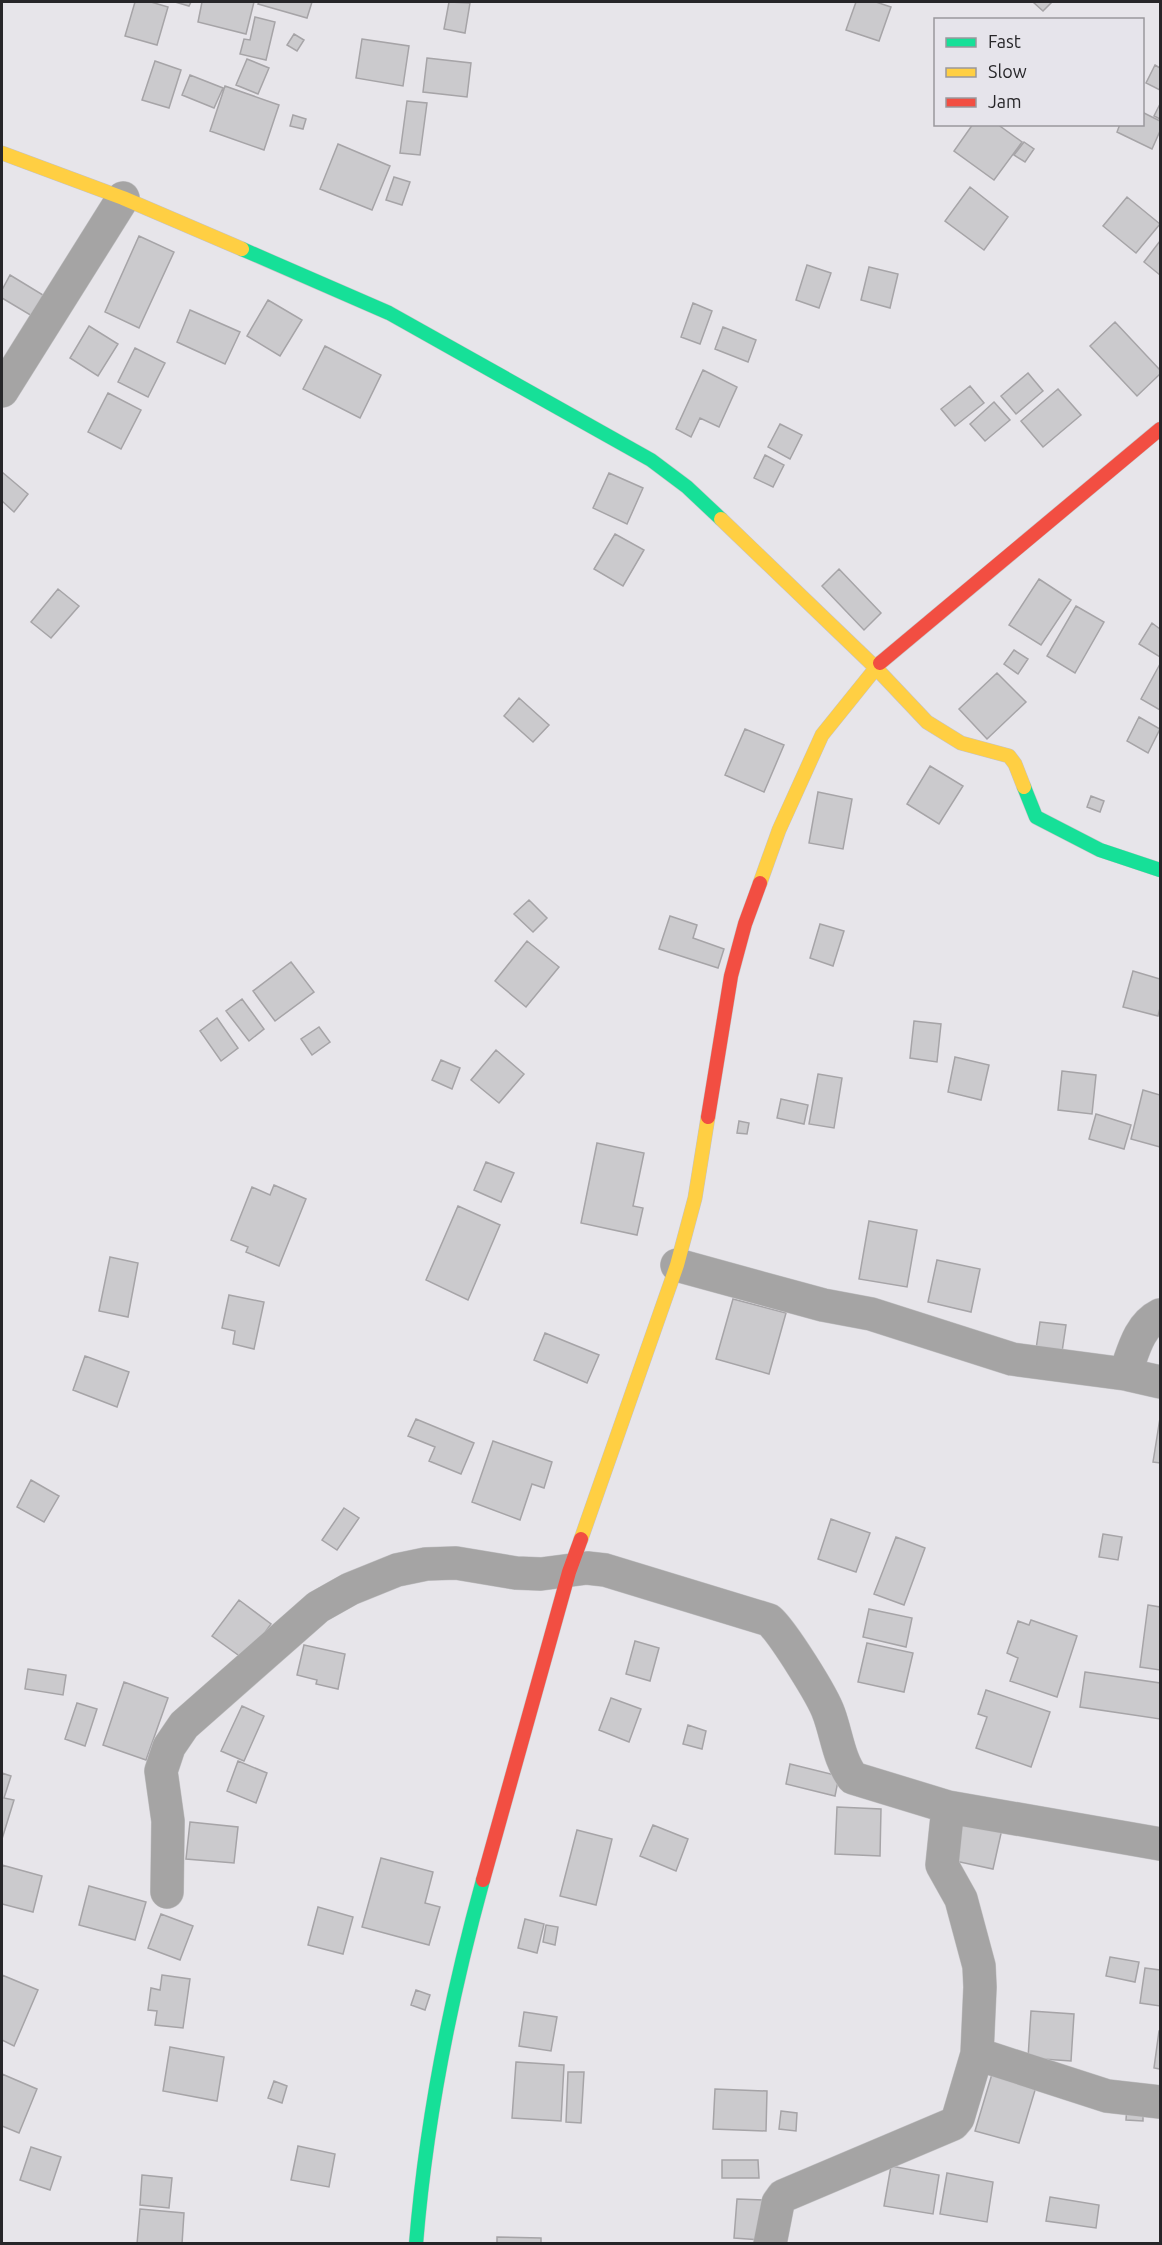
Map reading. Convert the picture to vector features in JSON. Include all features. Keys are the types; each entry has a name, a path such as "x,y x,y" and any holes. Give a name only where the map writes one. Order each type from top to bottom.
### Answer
{"street":[{"path":"2,153 123,198 389,314 651,460 687,487 875,667 933,727 971,747 1009,756 1015,764 1033,812 1041,820 1100,850 1161,870"},
{"path":"2,392 123,198"},
{"path":"416,2244 421,2182 444,2039 475,1910 569,1572 677,1265 695,1198 731,976 745,924 779,830 822,735 875,667 1161,429"},
{"path":"677,1265 824,1305 871,1314 1012,1359 1125,1374 1161,1382"},
{"path":"1125,1374 1139,1336 1146,1326 1161,1315"},
{"path":"167,1892 168,1821 161,1771 169,1747 184,1725 318,1608 350,1589 388,1574 426,1564 456,1563 516,1573 569,1572 587,1568 605,1570 769,1620 779,1630 824,1701 844,1764 853,1779 948,1807 1161,1844"},
{"path":"770,2244 778,2203 783,2196 953,2124 958,2118 977,2054 980,1987 979,1966 961,1899 942,1864 948,1807"},
{"path":"977,2054 1107,2096 1161,2102"}],"building":[{"path":"135,2 151,2 168,7 157,45 125,36"},
{"path":"175,2 191,2 189,6"},
{"path":"202,2 254,2 246,34 198,22"},
{"path":"259,2 312,2 307,18 258,4"},
{"path":"449,2 470,3 465,33 444,29"},
{"path":"856,2 876,2 891,7 879,41 846,30"},
{"path":"1033,2 1052,2 1043,11"},
{"path":"255,17 275,22 266,60 240,54 244,39 250,40"},
{"path":"294,34 304,40 297,51 287,45"},
{"path":"362,39 409,46 403,86 356,78"},
{"path":"427,58 471,63 467,97 423,92"},
{"path":"247,59 269,68 258,94 236,85"},
{"path":"155,61 181,70 169,108 142,100"},
{"path":"1155,65 1160,68 1160,90 1146,83"},
{"path":"190,75 223,88 214,108 182,95"},
{"path":"225,86 279,105 264,150 210,131"},
{"path":"407,101 427,103 420,155 400,153"},
{"path":"1160,104 1160,119 1154,116"},
{"path":"1144,113 1160,121 1160,131 1152,149 1117,132 1119,126 1144,126"},
{"path":"293,115 306,119 303,129 290,126"},
{"path":"972,126 1000,126 1022,142 994,180 954,151"},
{"path":"1024,142 1034,149 1025,162 1014,155"},
{"path":"338,144 390,166 372,210 320,189"},
{"path":"394,177 410,182 402,205 386,200"},
{"path":"970,187 1008,217 984,250 945,221"},
{"path":"1127,197 1160,224 1136,253 1103,226"},
{"path":"139,236 174,252 139,328 105,312"},
{"path":"1160,241 1160,275 1144,262"},
{"path":"807,265 831,273 819,308 796,300"},
{"path":"869,267 898,274 890,308 861,300"},
{"path":"10,275 43,295 32,316 2,298 2,290"},
{"path":"268,300 302,320 280,356 247,336"},
{"path":"693,303 712,311 700,344 681,337"},
{"path":"190,310 240,332 225,364 177,342"},
{"path":"1115,322 1160,370 1160,374 1137,396 1090,346"},
{"path":"89,326 118,344 98,376 70,358"},
{"path":"723,327 756,340 748,362 715,349"},
{"path":"325,346 381,375 360,418 303,389"},
{"path":"135,348 165,363 148,397 118,382"},
{"path":"703,370 737,387 719,427 700,418 691,437 676,429"},
{"path":"1028,373 1043,391 1016,414 1001,396"},
{"path":"970,386 984,403 955,426 941,409"},
{"path":"1058,389 1081,415 1043,447 1021,421"},
{"path":"108,393 141,410 121,449 88,432"},
{"path":"994,402 1010,420 985,441 970,424"},
{"path":"780,424 802,435 790,459 768,447"},
{"path":"765,455 784,465 773,487 754,478"},
{"path":"2,472 28,494 14,512 2,501"},
{"path":"609,473 643,488 627,524 593,508"},
{"path":"615,534 644,550 623,586 594,569"},
{"path":"839,569 881,613 864,630 822,586"},
{"path":"1039,579 1071,600 1041,645 1009,625"},
{"path":"58,589 79,606 51,638 31,622"},
{"path":"1076,606 1104,622 1075,673 1047,656"},
{"path":"1152,623 1160,629 1160,657 1139,644"},
{"path":"1014,650 1028,659 1018,674 1004,664"},
{"path":"1160,664 1160,710 1141,699"},
{"path":"997,673 1026,702 987,739 959,709"},
{"path":"519,698 549,725 533,742 504,716"},
{"path":"1139,717 1160,729 1148,753 1127,741"},
{"path":"745,729 784,745 764,792 725,775"},
{"path":"930,766 963,786 939,824 907,804"},
{"path":"818,792 852,799 843,849 809,843"},
{"path":"1091,796 1104,801 1100,812 1087,807"},
{"path":"529,900 547,918 533,932 514,914"},
{"path":"670,916 697,925 693,938 724,949 718,968 659,949"},
{"path":"820,924 844,931 833,966 810,958"},
{"path":"527,941 559,967 526,1007 495,981"},
{"path":"291,962 314,992 275,1021 253,991"},
{"path":"1133,971 1160,979 1158,1016 1123,1007"},
{"path":"242,999 264,1029 249,1041 226,1011"},
{"path":"217,1018 238,1048 221,1061 200,1031"},
{"path":"914,1021 941,1024 937,1062 910,1058"},
{"path":"319,1027 330,1042 312,1055 301,1039"},
{"path":"496,1050 524,1074 499,1103 471,1080"},
{"path":"955,1057 989,1065 981,1100 948,1092"},
{"path":"441,1060 460,1068 452,1089 432,1080"},
{"path":"1062,1071 1096,1075 1092,1114 1058,1110"},
{"path":"818,1074 842,1078 834,1128 809,1124"},
{"path":"1143,1090 1160,1095 1160,1147 1131,1139"},
{"path":"781,1099 808,1105 804,1124 777,1118"},
{"path":"1096,1114 1131,1125 1124,1149 1089,1139"},
{"path":"739,1121 749,1123 747,1134 737,1133"},
{"path":"597,1143 644,1153 633,1206 643,1208 637,1235 581,1223"},
{"path":"486,1162 514,1173 501,1202 474,1190"},
{"path":"274,1185 306,1199 279,1266 246,1252 248,1247 231,1240 252,1187 270,1195"},
{"path":"458,1206 500,1225 468,1300 426,1280"},
{"path":"869,1221 917,1230 907,1287 859,1279"},
{"path":"110,1257 138,1263 128,1317 99,1311"},
{"path":"937,1260 980,1269 971,1312 928,1302"},
{"path":"229,1295 264,1302 254,1349 233,1344 235,1331 222,1328"},
{"path":"733,1299 786,1313 769,1374 716,1359"},
{"path":"1040,1322 1066,1325 1062,1352 1036,1349"},
{"path":"545,1333 599,1355 587,1383 534,1360"},
{"path":"85,1356 129,1372 117,1407 73,1390"},
{"path":"1160,1418 1160,1463 1153,1462"},
{"path":"416,1419 474,1443 461,1474 429,1461 435,1447 408,1436"},
{"path":"493,1441 552,1462 544,1488 532,1484 520,1520 472,1502"},
{"path":"31,1480 59,1496 44,1522 17,1507"},
{"path":"344,1508 359,1518 337,1550 322,1540"},
{"path":"831,1519 870,1533 856,1572 818,1559"},
{"path":"1103,1534 1122,1537 1118,1560 1099,1557"},
{"path":"896,1537 925,1548 904,1605 874,1594"},
{"path":"239,1600 271,1624 245,1660 212,1636"},
{"path":"1148,1605 1160,1607 1160,1670 1140,1667"},
{"path":"869,1609 912,1618 906,1647 863,1637"},
{"path":"1031,1620 1077,1636 1057,1697 1010,1681 1018,1658 1007,1653 1018,1621 1029,1625"},
{"path":"635,1641 659,1648 650,1681 626,1674"},
{"path":"867,1643 913,1653 904,1692 858,1682"},
{"path":"304,1645 345,1654 338,1689 316,1684 317,1680 297,1675"},
{"path":"28,1669 66,1675 63,1695 25,1689"},
{"path":"1085,1672 1160,1683 1160,1719 1080,1707"},
{"path":"124,1682 168,1698 146,1760 103,1745"},
{"path":"986,1690 1050,1712 1031,1767 976,1748 987,1717 978,1714"},
{"path":"611,1698 641,1709 629,1742 599,1730"},
{"path":"77,1703 97,1709 85,1746 65,1739"},
{"path":"242,1706 264,1716 244,1761 221,1751"},
{"path":"688,1725 706,1731 702,1749 683,1744"},
{"path":"238,1761 267,1773 256,1803 227,1791"},
{"path":"790,1764 839,1776 835,1796 786,1784"},
{"path":"2,1773 11,1776 4,1798 14,1800 2,1839"},
{"path":"837,1807 881,1809 880,1856 835,1854"},
{"path":"963,1821 1002,1829 993,1869 955,1861"},
{"path":"190,1822 238,1827 234,1863 186,1859"},
{"path":"653,1825 688,1839 676,1871 640,1856"},
{"path":"577,1830 612,1839 596,1905 560,1896"},
{"path":"381,1858 433,1872 425,1903 440,1907 429,1945 362,1927"},
{"path":"2,1865 42,1876 33,1912 2,1904"},
{"path":"89,1886 146,1902 135,1940 79,1925"},
{"path":"318,1907 353,1917 343,1954 308,1945"},
{"path":"161,1914 193,1926 180,1960 148,1948"},
{"path":"525,1919 544,1924 537,1953 518,1948"},
{"path":"546,1925 558,1927 555,1945 543,1942"},
{"path":"1110,1957 1139,1962 1135,1982 1106,1976"},
{"path":"1145,1968 1160,1970 1160,2006 1140,2003"},
{"path":"2,1975 38,1990 14,2046 2,2040"},
{"path":"162,1975 190,1979 183,2028 155,2025 157,2011 148,2010 151,1988 160,1990"},
{"path":"416,1990 430,1995 425,2010 411,2005"},
{"path":"1031,2011 1074,2014 1071,2061 1028,2058"},
{"path":"524,2012 557,2017 551,2051 519,2046"},
{"path":"1160,2031 1160,2069 1154,2068"},
{"path":"170,2047 224,2057 217,2101 163,2091"},
{"path":"516,2062 564,2065 561,2121 512,2118"},
{"path":"568,2072 584,2072 581,2123 566,2122"},
{"path":"2,2074 37,2089 19,2133 2,2126"},
{"path":"992,2074 1036,2087 1019,2143 975,2131"},
{"path":"274,2081 287,2086 282,2103 268,2098"},
{"path":"715,2089 767,2091 766,2131 713,2129"},
{"path":"1127,2105 1143,2106 1143,2121 1126,2120"},
{"path":"781,2111 797,2113 796,2131 779,2129"},
{"path":"298,2146 335,2154 329,2187 291,2180"},
{"path":"31,2147 61,2157 50,2190 20,2180"},
{"path":"722,2160 758,2160 759,2178 722,2178"},
{"path":"891,2166 939,2175 933,2214 884,2206"},
{"path":"947,2173 993,2182 987,2222 940,2214"},
{"path":"142,2175 172,2178 169,2208 140,2205"},
{"path":"1050,2197 1099,2205 1096,2228 1046,2221"},
{"path":"737,2199 764,2200 761,2240 734,2238"},
{"path":"140,2209 184,2213 182,2244 137,2244"},
{"path":"497,2237 541,2238 541,2244 497,2244"}],"traffic: fast":[{"path":"242,249 389,313 651,460 687,487 721,519"},
{"path":"1024,787 1036,817 1100,850 1160,870"},
{"path":"416,2244 426,2152 441,2061 460,1970 483,1880"}],"traffic: slow":[{"path":"2,153 123,198 242,249"},
{"path":"721,519 875,667 927,722 961,743 1009,756 1015,764 1024,787"},
{"path":"760,883 779,830 822,735 880,663"},
{"path":"581,1539 677,1265 695,1198 708,1117"}],"traffic: jam":[{"path":"880,663 1160,429"},
{"path":"708,1117 731,976 745,924 760,883"},
{"path":"483,1880 569,1572 581,1539"}]}
